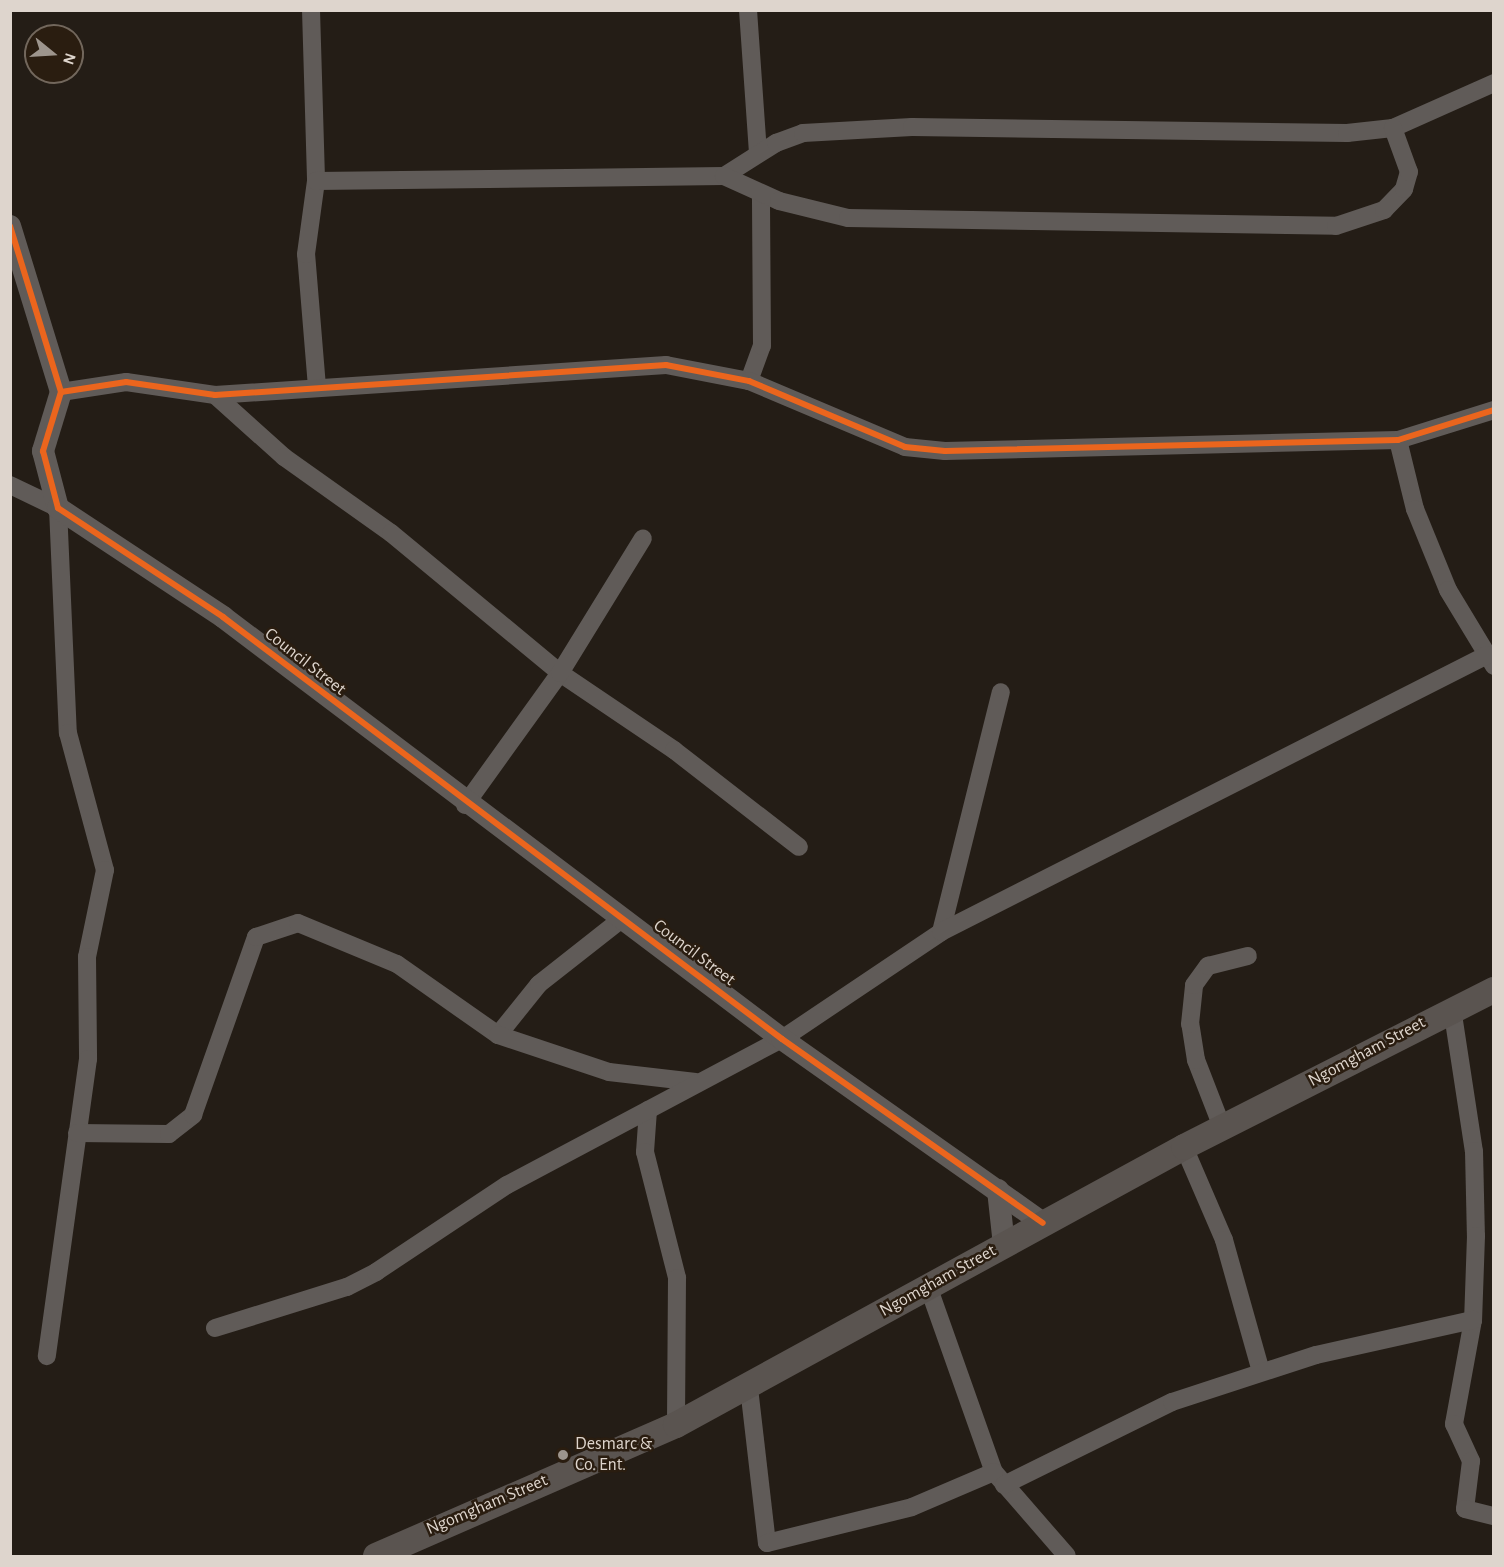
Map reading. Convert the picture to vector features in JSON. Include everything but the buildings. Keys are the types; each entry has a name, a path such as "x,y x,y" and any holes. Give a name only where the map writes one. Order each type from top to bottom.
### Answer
{"main road":[{"name":"Ngomgham Street","path":"376,1557 676,1425 749,1388 928,1286 1184,1147 1452,1008 1494,990"}],"street":[{"path":"311,10 316,181 306,254 317,387"},
{"path":"748,10 758,154"},
{"path":"724,176 758,154 803,133 912,127 1279,133 1393,128 1494,83"},
{"path":"316,181 724,176 761,194 848,218 1336,226 1384,210 1404,189 1409,172 1393,128"},
{"path":"748,381 762,346 761,194"},
{"path":"10,226 61,392 44,451 58,508 68,733 105,870 87,957 88,1059 47,1356"},
{"path":"61,392 126,382 215,395 666,364 748,381 904,447 945,451 1398,440 1494,410"},
{"path":"215,395 284,457 391,533 560,673 674,750 800,847"},
{"path":"215,1328 347,1287 507,1185 620,1128 695,1082 782,1039 941,932 1490,661 1448,590 1415,509 1398,440"},
{"path":"10,484 58,508"},
{"name":"Council Street","path":"58,508 223,617 465,805 623,918 782,1039 1043,1223"},
{"path":"465,805 560,673 643,538"},
{"path":"941,932 1001,692"},
{"path":"498,1035 539,984 623,918"},
{"path":"77,1133 169,1134 193,1115 256,938 272,928 298,923 397,964 498,1035 609,1072 695,1082"},
{"path":"1222,1128 1196,1060 1190,1023 1194,986 1208,966 1248,956"},
{"path":"1452,1008 1474,1151 1473,1320 1454,1424 1471,1461 1465,1509 1494,1516"},
{"path":"648,1110 645,1152 677,1278 676,1425"},
{"path":"620,1128 645,1152"},
{"path":"1184,1147 1224,1240 1261,1372"},
{"path":"998,1190 1004,1245"},
{"path":"928,1286 999,1478 1066,1557"},
{"path":"749,1388 768,1550 999,1478 1162,1407 1261,1372 1473,1320"}],"cycle path":[{"path":"10,226 61,392 43,451 58,508 223,617 782,1039 1043,1223"},
{"path":"61,392 126,382 215,395 666,365 749,381 905,447 945,451 1398,440 1494,410"}],"place":[{"name":"Desmarc & Co. Ent.","path":"563,1455"}]}
